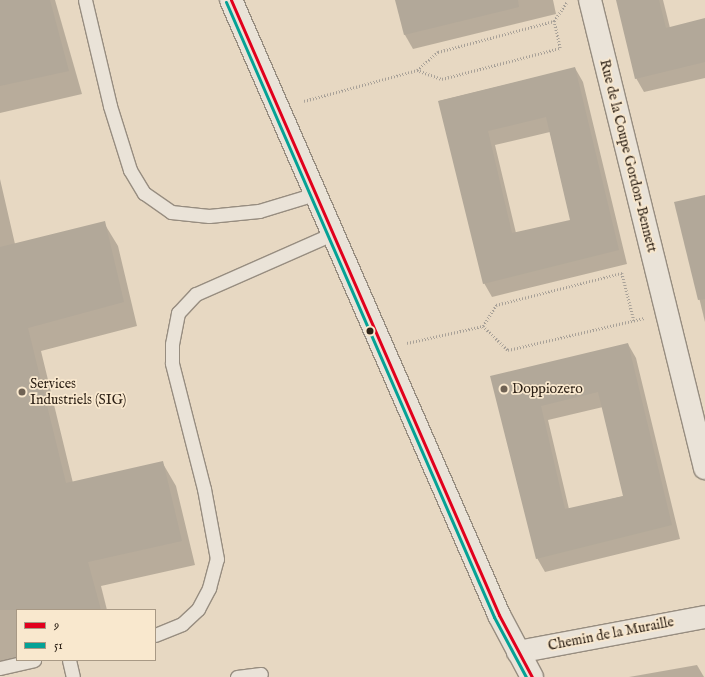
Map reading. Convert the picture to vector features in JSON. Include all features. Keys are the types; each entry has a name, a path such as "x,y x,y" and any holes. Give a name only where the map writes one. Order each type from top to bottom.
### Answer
{"street":[{"path":"231,0 499,616 532,677"},
{"name":"Rue de la Coupe Gordon-Bennett","path":"590,0 705,468"},
{"name":"Chemin de la Muraille","path":"518,652 705,617"}],"lane":[{"path":"85,0 120,140 130,170 144,193 172,212 209,216 259,211 315,194"},
{"path":"156,635 182,624 198,609 210,588 217,559 204,489 172,363 172,344 178,313 196,294 332,234"},
{"path":"0,668 30,661"},
{"path":"68,661 73,677"},
{"path":"238,677 261,674"}],"path":[{"path":"304,102 417,70 438,52 554,21 569,0"},
{"path":"417,70 442,79 560,48 554,21"},
{"path":"407,342 483,326 496,305 622,273 634,320"},
{"path":"483,326 508,350 666,312"}],"building":[{"path":"0,0 50,0 69,71 0,86"},
{"path":"395,0 518,0 519,7 404,35"},
{"path":"616,0 659,0 666,28 705,18 705,62 635,79"},
{"path":"575,67 619,250 483,284 438,101","holes":["546,117 570,220 512,233 488,131"]},
{"path":"705,195 705,299 698,300 674,202"},
{"name":"Services Industriels (SIG)","path":"105,221 124,302 28,328 66,483 163,461 182,541 88,562 101,609 0,610 0,247"},
{"path":"628,343 672,525 536,559 490,376","holes":["598,392 623,496 565,509 541,406"]}],"transit line":[{"name":"9","path":"231,0 499,615 532,677"},
{"name":"51","path":"226,2 494,617 526,677"}],"place":[{"name":"Doppiozero","path":"504,389"},
{"name":"Services Industriels (SIG)","path":"22,392"}]}
